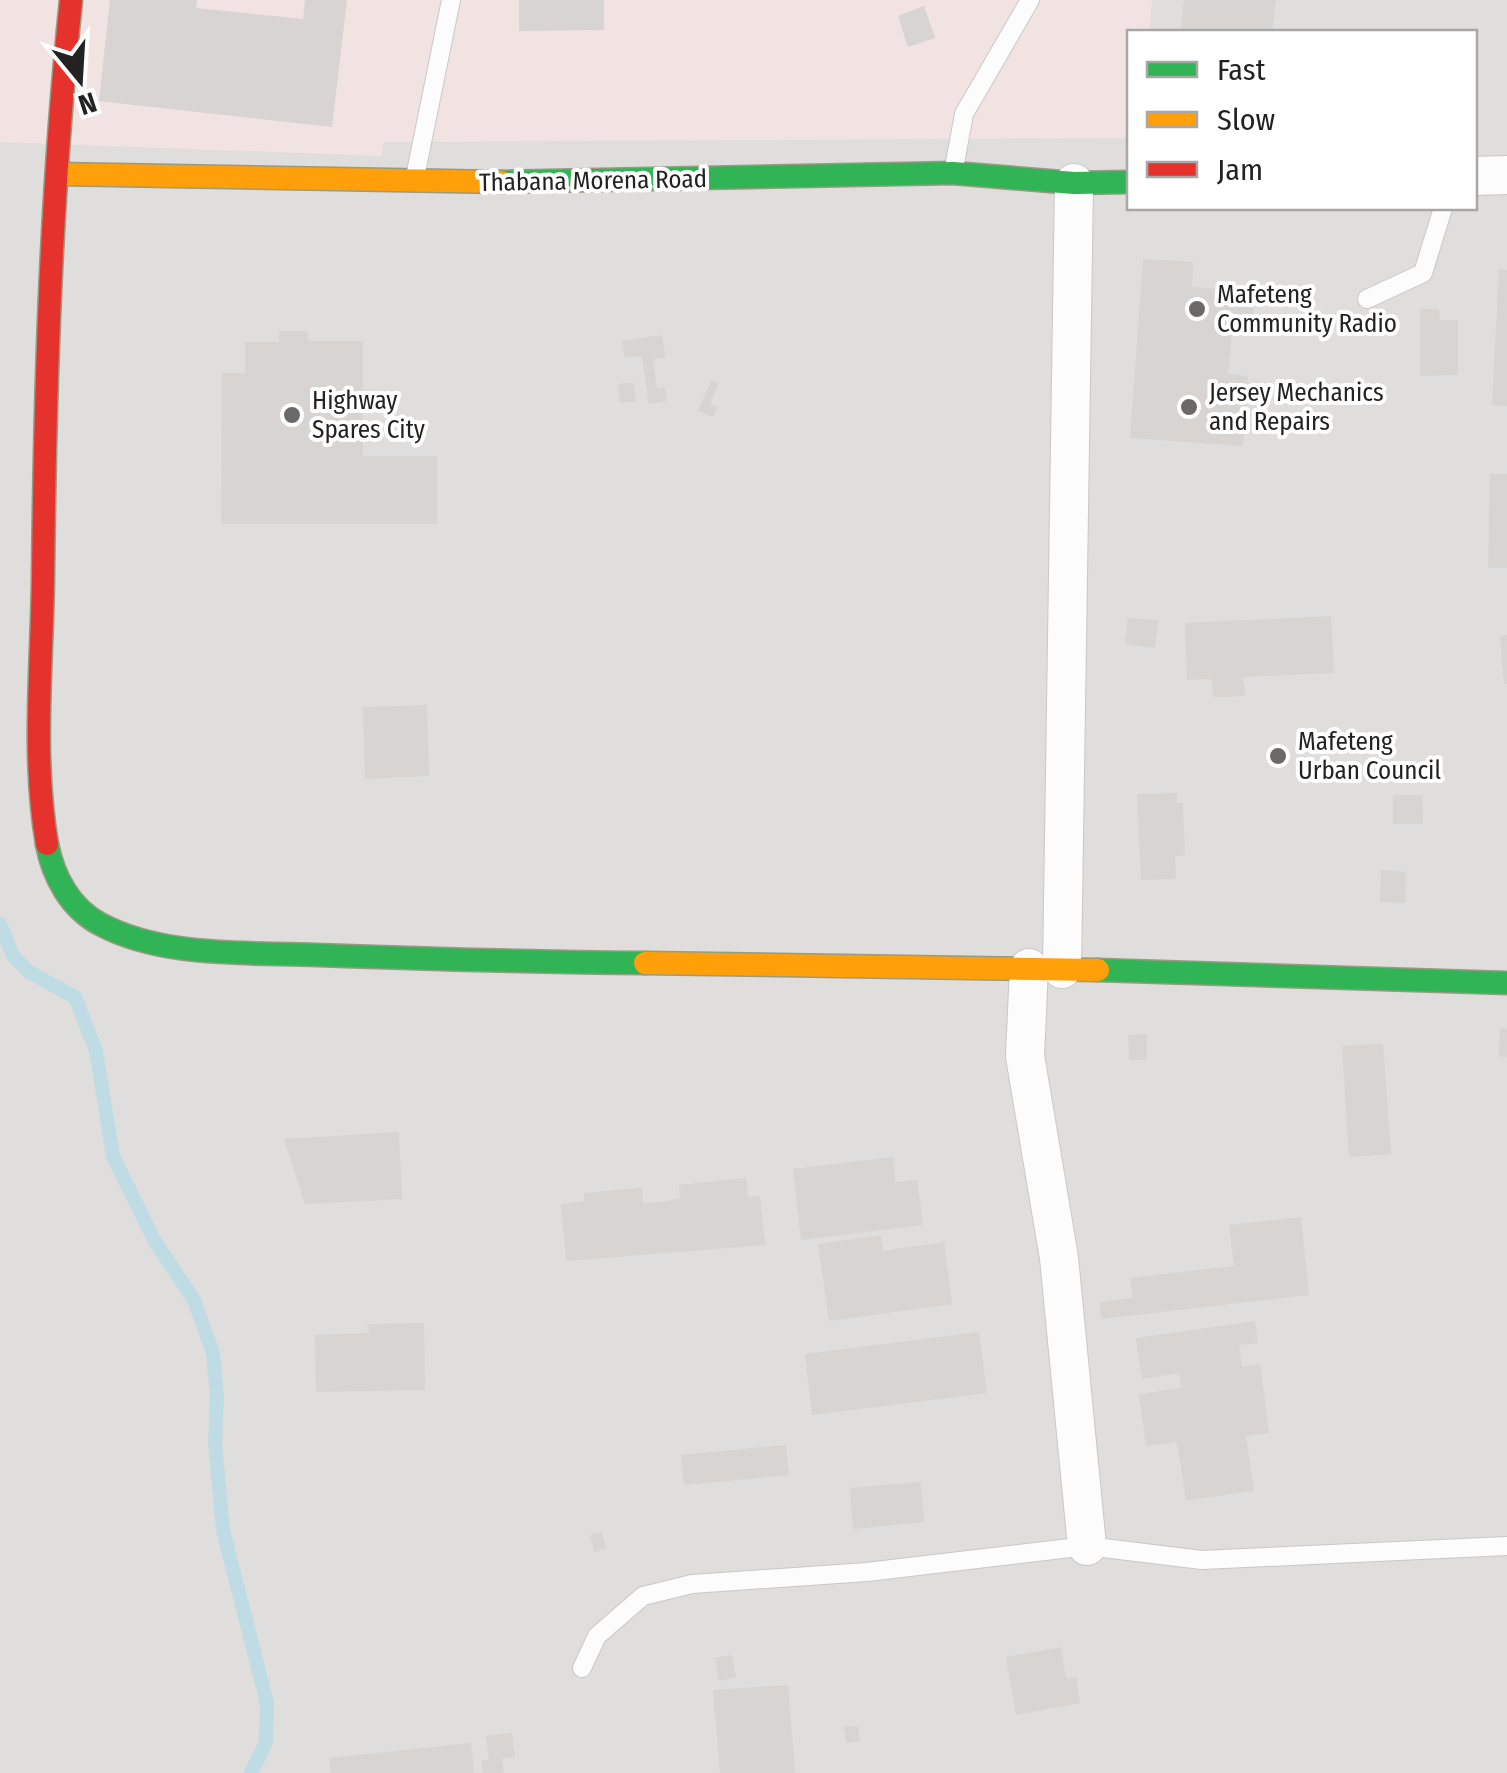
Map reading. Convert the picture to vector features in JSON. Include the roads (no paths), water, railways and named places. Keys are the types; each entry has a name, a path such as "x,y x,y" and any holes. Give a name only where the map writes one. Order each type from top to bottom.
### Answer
{"street":[{"path":"71,0 60,93 50,300 40,764 45,837 58,884 95,922 132,936 206,949 449,962 1046,968 1507,983"},
{"name":"Thabana Morena Road","path":"57,174 414,182 953,173 1074,183 1127,182"},
{"path":"1477,176 1507,175"},
{"path":"1074,183 1046,968 1025,1056 1059,1258 1087,1546"}],"lane":[{"path":"414,182 451,0"},
{"path":"953,173 964,114 1030,0"},
{"path":"1367,299 1423,273 1442,210"},
{"path":"582,1668 597,1636 643,1596 692,1584 867,1572 1087,1546 1202,1560 1507,1546"}],"waterway":[{"path":"0,924 13,956 29,972 75,997 96,1051 113,1156 154,1240 194,1300 213,1353 217,1396 215,1443 223,1530 267,1703 266,1742 251,1773"}],"place":[{"name":"Mafeteng Community Radio","path":"1197,309"},
{"name":"Jersey Mechanics and Repairs","path":"1189,407"},
{"name":"Highway Spares City","path":"292,415"},
{"name":"Mafeteng Urban Council","path":"1278,756"}]}
